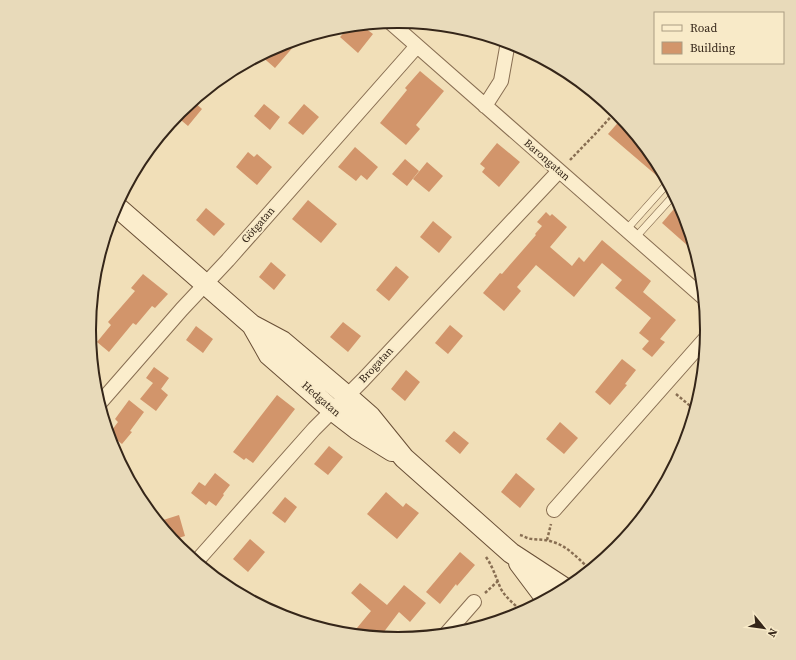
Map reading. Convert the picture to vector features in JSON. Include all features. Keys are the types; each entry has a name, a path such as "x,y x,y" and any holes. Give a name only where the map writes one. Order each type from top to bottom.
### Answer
{"main road":[{"name":"Hedgatan","path":"121,210 252,325 282,341 370,416 404,458 511,553 560,585"},
{"name":"Hedgatan","path":"252,325 269,355 332,410 358,430 404,458"},
{"name":"Hedgatan","path":"511,553 543,595"}],"street":[{"name":"Barongatan","path":"397,28 697,292"},
{"name":"Götgatan","path":"104,398 417,46"},
{"path":"485,106 501,81 507,48"},
{"name":"Brogatan","path":"200,558 314,429 347,396 559,171"},
{"path":"554,510 699,346"},
{"path":"452,627 474,602"}],"lane":[{"path":"631,234 664,187"},
{"path":"631,234 670,199"}],"path":[{"path":"559,171 612,116"},
{"path":"665,384 690,406"},
{"path":"521,535 530,539 547,540 559,544 587,566"},
{"path":"486,557 502,590 510,601 518,607"}],"building":[{"path":"368,30 373,34 358,53 340,37 343,33"},
{"path":"293,47 275,68 264,59"},
{"path":"420,71 444,91 416,125 420,129 406,145 380,123 407,90 405,88"},
{"path":"264,104 280,117 270,130 254,116"},
{"path":"304,104 319,117 303,135 288,123"},
{"path":"197,105 202,109 188,126 181,120"},
{"path":"618,123 638,146 659,178 608,134"},
{"path":"497,143 520,162 499,187 482,172 485,168 480,164"},
{"path":"355,147 378,167 367,180 361,175 356,181 338,167"},
{"path":"248,152 254,157 257,154 272,167 257,185 236,167"},
{"path":"405,159 419,171 407,186 392,174"},
{"path":"427,162 443,176 429,192 413,179"},
{"path":"308,200 337,224 321,243 292,219"},
{"path":"206,208 225,224 214,236 196,220"},
{"path":"674,208 688,246 662,223"},
{"path":"546,212 550,216 552,214 567,227 550,247 572,266 579,257 584,262 602,240 651,281 643,292 676,320 660,339 665,342 652,357 642,349 649,341 639,333 651,318 615,288 622,280 602,263 574,297 536,265 517,287 521,291 504,311 483,293 500,273 502,274 536,235 535,234 542,226 537,222"},
{"path":"433,221 452,237 439,253 420,237"},
{"path":"271,262 286,275 274,290 259,277"},
{"path":"396,266 409,277 389,301 376,290"},
{"path":"143,274 168,294 155,308 152,306 136,325 133,323 109,352 97,342 111,325 108,322 135,291 131,288"},
{"path":"343,322 361,336 348,352 330,337"},
{"path":"450,325 463,336 448,354 435,343"},
{"path":"196,326 213,339 203,353 186,340"},
{"path":"622,359 636,370 625,384 627,385 610,405 595,392"},
{"path":"154,367 169,378 161,389 168,395 156,411 140,399 153,383 146,378"},
{"path":"406,370 420,382 405,401 391,389"},
{"path":"277,395 295,409 253,463 246,458 244,460 233,452"},
{"path":"129,400 144,412 130,431 132,432 122,444 117,440 113,429 118,422 115,419"},
{"path":"560,422 578,438 564,454 546,439"},
{"path":"454,431 469,443 460,454 445,441"},
{"path":"329,446 343,457 328,475 314,464"},
{"path":"215,473 230,485 216,506 209,501 206,505 191,493 199,482 205,486"},
{"path":"516,473 535,489 520,508 501,492"},
{"path":"386,492 403,507 406,503 419,513 397,539 367,514"},
{"path":"285,497 297,507 285,523 272,513"},
{"path":"179,515 185,536 179,538 163,520"},
{"path":"250,539 265,552 248,572 233,559"},
{"path":"460,552 475,565 457,586 456,584 440,604 426,592"},
{"path":"360,583 387,605 404,585 426,603 410,622 399,612 384,631 359,629 356,629 371,611 351,593"}]}
